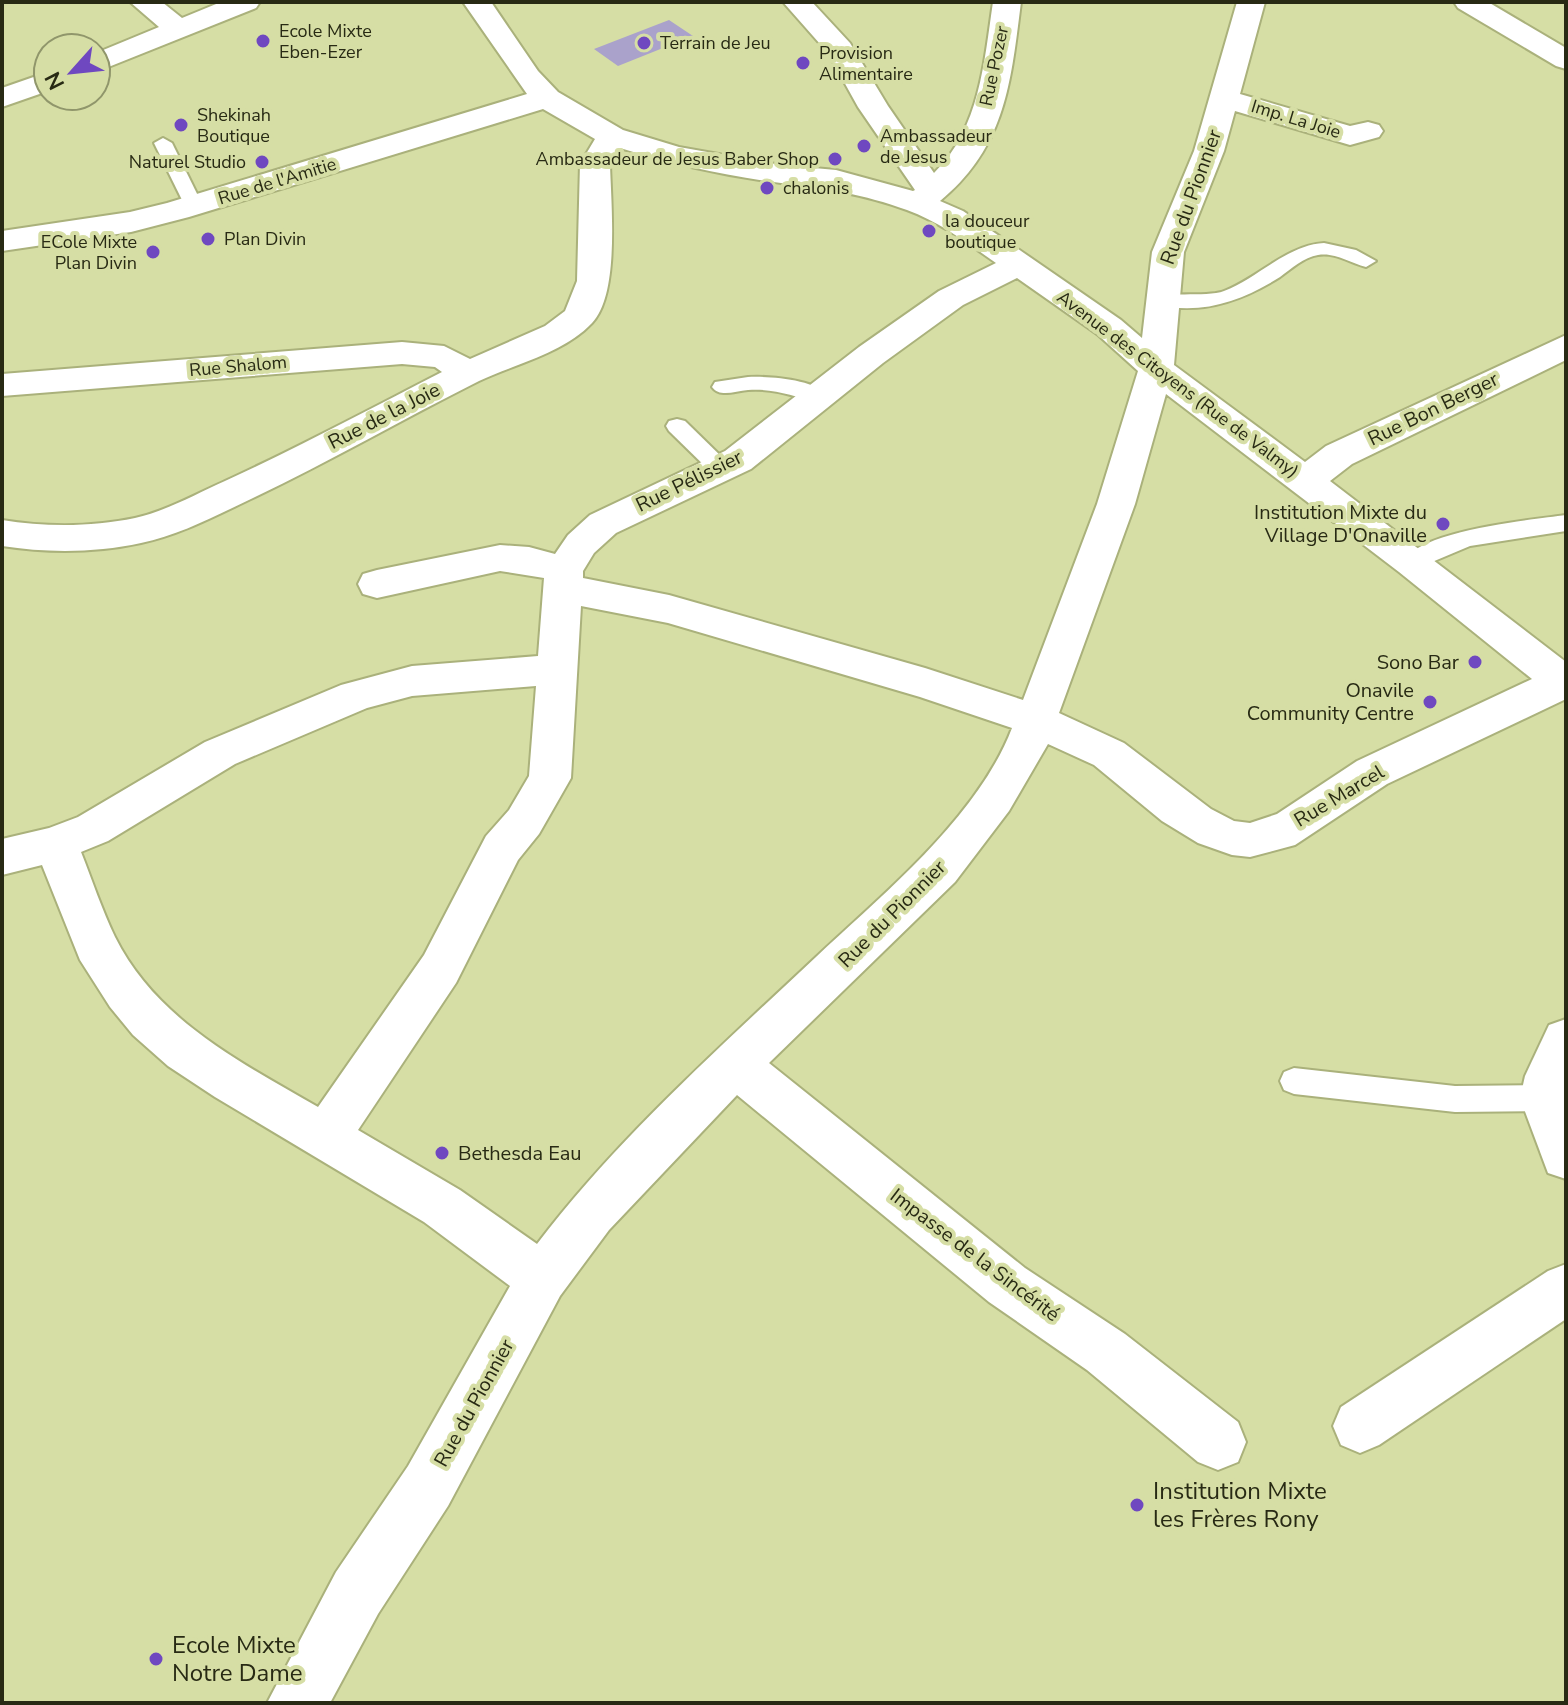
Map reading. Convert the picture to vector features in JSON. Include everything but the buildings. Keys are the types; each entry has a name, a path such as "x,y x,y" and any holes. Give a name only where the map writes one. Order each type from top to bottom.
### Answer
{"street":[{"path":"144,2 179,29"},
{"path":"112,56 246,2"},
{"name":"Avenue des Citoyens (Rue de Valmy)","path":"477,2 527,77 547,98 612,136 674,155 781,174 836,179 925,197 1109,327 1156,369 1413,562 1564,682"},
{"path":"797,2 840,49 925,197"},
{"name":"Rue Pozer","path":"925,197 971,148 981,126 999,61 1007,2"},
{"name":"Rue du Pionnier","path":"297,1703 357,1593 428,1486 542,1279 591,1213 735,1064 939,869 994,799 1024,751 1116,504 1156,369 1168,252 1209,151 1251,2"},
{"path":"1468,2 1566,60"},
{"path":"2,98 32,87"},
{"name":"Rue de l'Amitie","path":"2,241 131,222 194,206 547,98"},
{"name":"Imp. La Joie","path":"1225,99 1350,136 1368,131"},
{"name":"Rue de la Joie","path":"2,533 34,538 101,536 141,530 182,516 291,465 468,373 557,333 580,316 594,281 595,164 612,136"},
{"name":"Rue Pélissier","path":"565,581 581,544 603,524 738,460 818,396 951,298 1018,265"},
{"name":"Rue Bon Berger","path":"1305,481 1339,455 1566,346"},
{"name":"Rue Shalom","path":"2,385 402,353 444,357 468,373"},
{"path":"327,1135 440,969 502,848 524,822 550,778 565,581 529,560 500,558 377,584"},
{"name":"Rue Marcel","path":"565,581 593,592 890,671 1037,722 1111,756 1206,828 1236,839 1255,840 1313,814 1355,781 1564,682"},
{"path":"2,857 56,844 93,829 220,753 356,696 412,681 556,669"},
{"path":"56,844 96,947 126,993 150,1021 185,1051 232,1082 327,1135 442,1206 542,1279"},
{"path":"1566,1040 1549,1076 1544,1098 1566,1157"},
{"name":"Impasse de la Sincérité","path":"735,1064 996,1276 1106,1352 1218,1442"},
{"path":"1360,1426 1566,1289"}],"lane":[{"path":"163,143 194,206"},
{"path":"1162,300 1200,304 1237,295 1306,251 1335,249 1366,261"},
{"path":"722,387 753,381 789,385 818,396"},
{"path":"677,426 721,469"},
{"path":"1413,562 1432,549 1488,534 1566,523"},
{"path":"1294,1081 1455,1099 1544,1098"}],"shaded area":[{"name":"Terrain de Jeu","path":"669,20 693,36 618,66 594,49"}],"place":[{"name":"Ecole Mixte Eben-Ezer","path":"263,41"},
{"name":"Terrain de Jeu","path":"644,43"},
{"name":"Provision Alimentaire","path":"803,63"},
{"name":"Shekinah Boutique","path":"181,125"},
{"name":"Ambassadeur de Jesus","path":"864,146"},
{"name":"Ambassadeur de Jesus Baber Shop","path":"835,159"},
{"name":"Naturel Studio","path":"262,162"},
{"name":"chalonis","path":"767,188"},
{"name":"la douceur boutique","path":"929,231"},
{"name":"Plan Divin","path":"208,239"},
{"name":"ECole Mixte Plan Divin","path":"153,252"},
{"name":"Institution Mixte du Village D'Onaville","path":"1443,524"},
{"name":"Sono Bar","path":"1475,662"},
{"name":"Onavile Community Centre","path":"1430,702"},
{"name":"Bethesda Eau","path":"442,1153"},
{"name":"Institution Mixte les Frères Rony","path":"1137,1505"},
{"name":"Ecole Mixte Notre Dame","path":"156,1659"}]}
